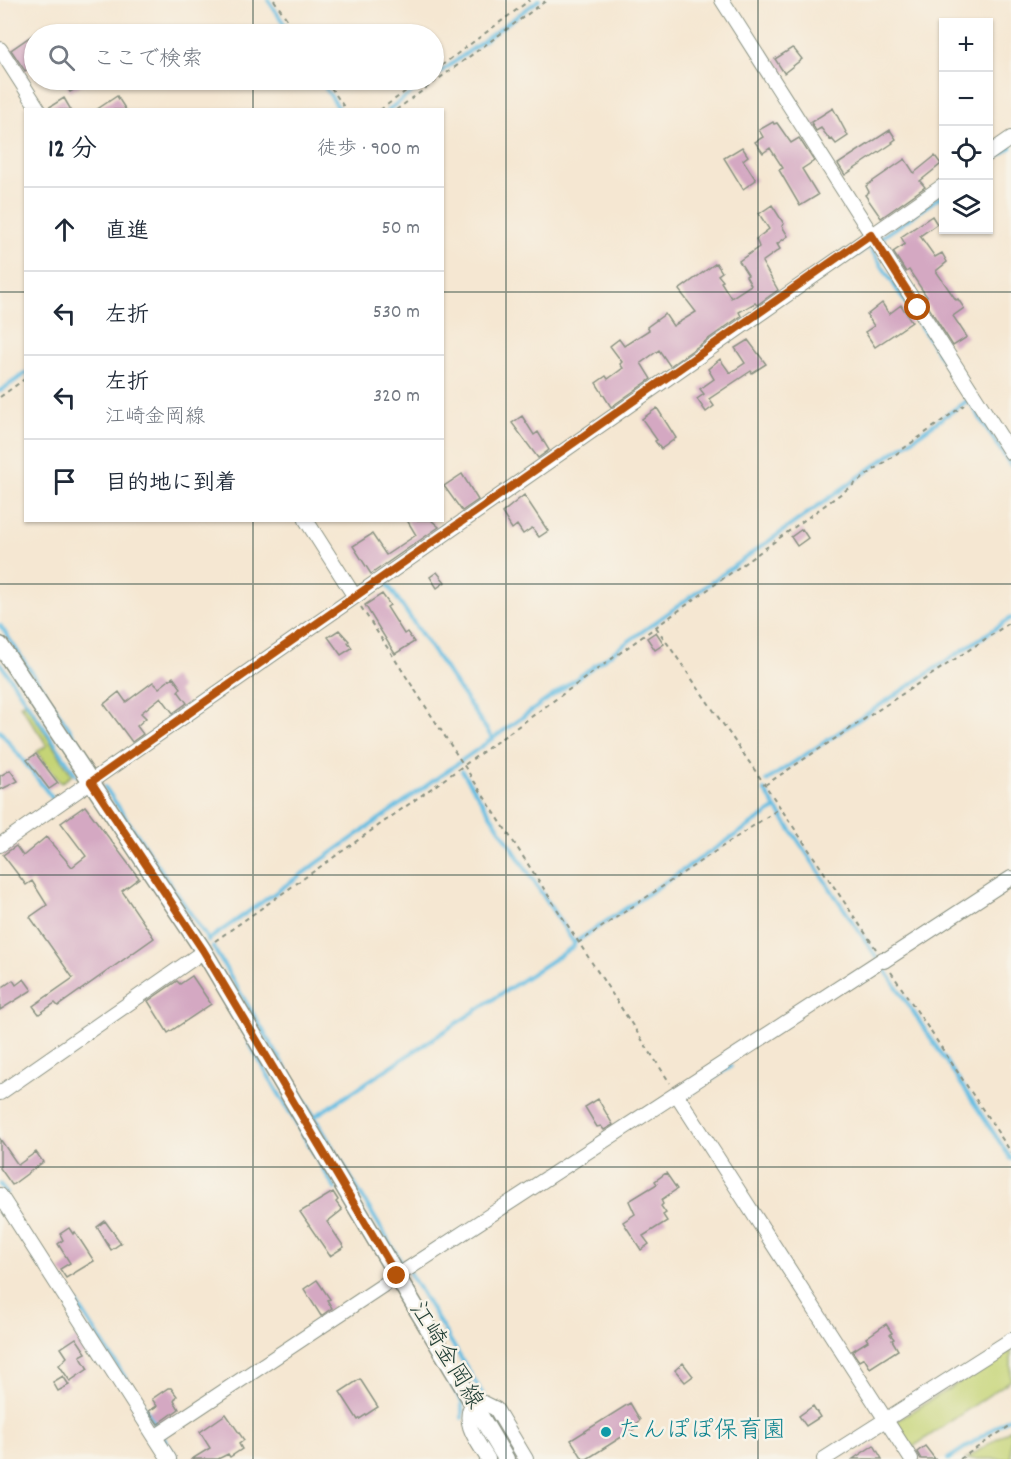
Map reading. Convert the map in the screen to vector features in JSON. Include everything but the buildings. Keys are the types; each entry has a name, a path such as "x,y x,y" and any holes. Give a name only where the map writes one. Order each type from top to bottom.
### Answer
{"main road":[{"name":"江崎金岡線","path":"0,645 204,950 506,1459"}],"street":[{"path":"722,0 1011,453"},
{"path":"0,49 24,87"},
{"path":"26,90 38,108"},
{"path":"993,151 1011,138"},
{"path":"0,845 357,600 871,234 939,188"},
{"path":"307,522 357,600"},
{"path":"155,1437 397,1276 1011,878"},
{"path":"0,1094 204,950"},
{"path":"677,1095 885,1422 911,1459"},
{"path":"0,1195 169,1459"},
{"path":"824,1459 1011,1340"},
{"path":"488,1459 467,1420 468,1411 473,1403 484,1403 496,1409 526,1459"}],"path":[{"path":"274,0 290,24"},
{"path":"444,63 530,0"},
{"path":"444,75 547,0"},
{"path":"333,90 345,108"},
{"path":"383,108 407,90"},
{"path":"399,108 423,90"},
{"path":"0,397 24,379"},
{"path":"204,950 967,403"},
{"path":"357,600 677,1095"},
{"path":"765,785 1011,622"},
{"path":"656,626 765,785 778,810 884,960 1011,1152"},
{"path":"577,941 778,810"},
{"path":"960,1459 1011,1425"}],"green space":[{"path":"25,702 72,775 61,783 37,752 47,745 20,705"},
{"path":"1011,1350 1011,1380 913,1447 915,1451 910,1454 892,1424"},
{"path":"1011,1429 1011,1459 966,1459"}],"waterway":[{"path":"268,0 284,24"},
{"path":"444,70 539,0"},
{"path":"327,90 339,108"},
{"path":"391,108 415,90"},
{"path":"993,160 1011,147"},
{"path":"881,238 939,197"},
{"path":"856,255 871,245"},
{"path":"869,246 1011,466"},
{"path":"0,391 24,374"},
{"path":"208,940 968,400"},
{"path":"386,582 493,739"},
{"path":"766,781 1011,618"},
{"path":"0,625 89,758"},
{"path":"0,663 76,775"},
{"path":"0,731 53,799"},
{"path":"314,1117 574,946 462,771"},
{"path":"105,787 209,941"},
{"path":"764,790 877,958"},
{"path":"574,943 776,808"},
{"path":"213,947 403,1265"},
{"path":"882,965 1011,1159"},
{"path":"249,1043 335,1189"},
{"path":"684,1097 731,1066"},
{"path":"0,1184 6,1193"},
{"path":"409,1272 485,1398"},
{"path":"77,1303 159,1430"},
{"path":"431,1350 462,1402 462,1418"},
{"path":"948,1459 1011,1417"},
{"path":"163,1437 177,1459"}],"place":[{"name":"たんぽぽ保育園","path":"606,1432"}],"route":[{"path":"397,1276 203,950 91,782 871,234 918,308"}]}
